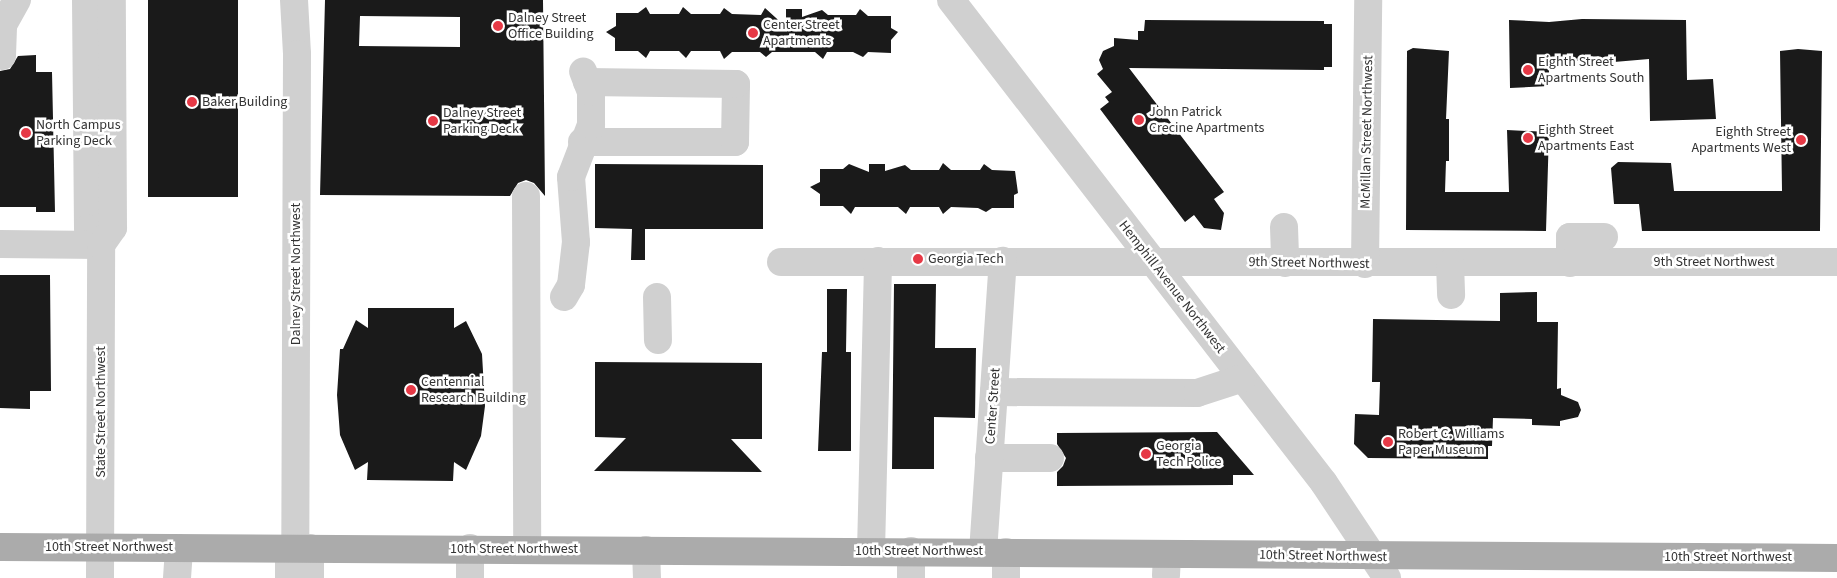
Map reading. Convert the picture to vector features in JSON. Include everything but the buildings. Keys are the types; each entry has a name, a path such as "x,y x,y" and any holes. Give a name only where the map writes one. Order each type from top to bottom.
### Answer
{"main road":[{"name":"10th Street Northwest","path":"0,547 911,551 998,561 1381,567 1837,558"}],"street":[{"path":"2,56 3,25 17,0"},
{"path":"86,0 88,228 101,245"},
{"name":"State Street Northwest","path":"100,578 101,245 113,228 112,0"},
{"name":"Dalney Street Northwest","path":"294,0 297,54 298,548"},
{"name":"Hemphill Avenue Northwest","path":"951,0 1243,378 1381,567"},
{"name":"McMillan Street Northwest","path":"1364,264 1368,0"},
{"path":"564,297 571,284 576,242 570,177 582,142 591,125 591,92 585,76 736,84 735,142 582,142"},
{"path":"526,196 527,549"},
{"path":"1284,227 1285,262"},
{"path":"1570,263 1570,237 1604,237"},
{"path":"0,244 101,245"},
{"path":"871,551 878,261"},
{"name":"Center Street","path":"998,561 990,458 1003,261"},
{"name":"9th Street Northwest","path":"781,262 1152,261 1364,264 1837,262"},
{"path":"1450,263 1450,295"},
{"path":"657,297 658,340"},
{"path":"994,392 1197,393 1243,378"},
{"path":"990,458 1050,458"},
{"path":"177,578 179,548"},
{"path":"289,578 298,548"},
{"path":"298,548 310,578"},
{"path":"470,548 470,578"},
{"path":"646,550 647,578"},
{"path":"911,551 911,578"}],"place":[{"name":"Dalney Street Office Building","path":"498,26"},
{"name":"Center Street Apartments","path":"753,33"},
{"name":"Eighth Street Apartments South","path":"1528,70"},
{"name":"Baker Building","path":"192,102"},
{"name":"John Patrick Crecine Apartments","path":"1139,120"},
{"name":"Dalney Street Parking Deck","path":"433,121"},
{"name":"North Campus Parking Deck","path":"26,133"},
{"name":"Eighth Street Apartments East","path":"1528,138"},
{"name":"Eighth Street Apartments West","path":"1801,140"},
{"name":"Georgia Tech","path":"918,259"},
{"name":"Centennial Research Building","path":"411,390"},
{"name":"Robert C. Williams Paper Museum","path":"1388,442"},
{"name":"Georgia Tech Police","path":"1146,454"}]}
